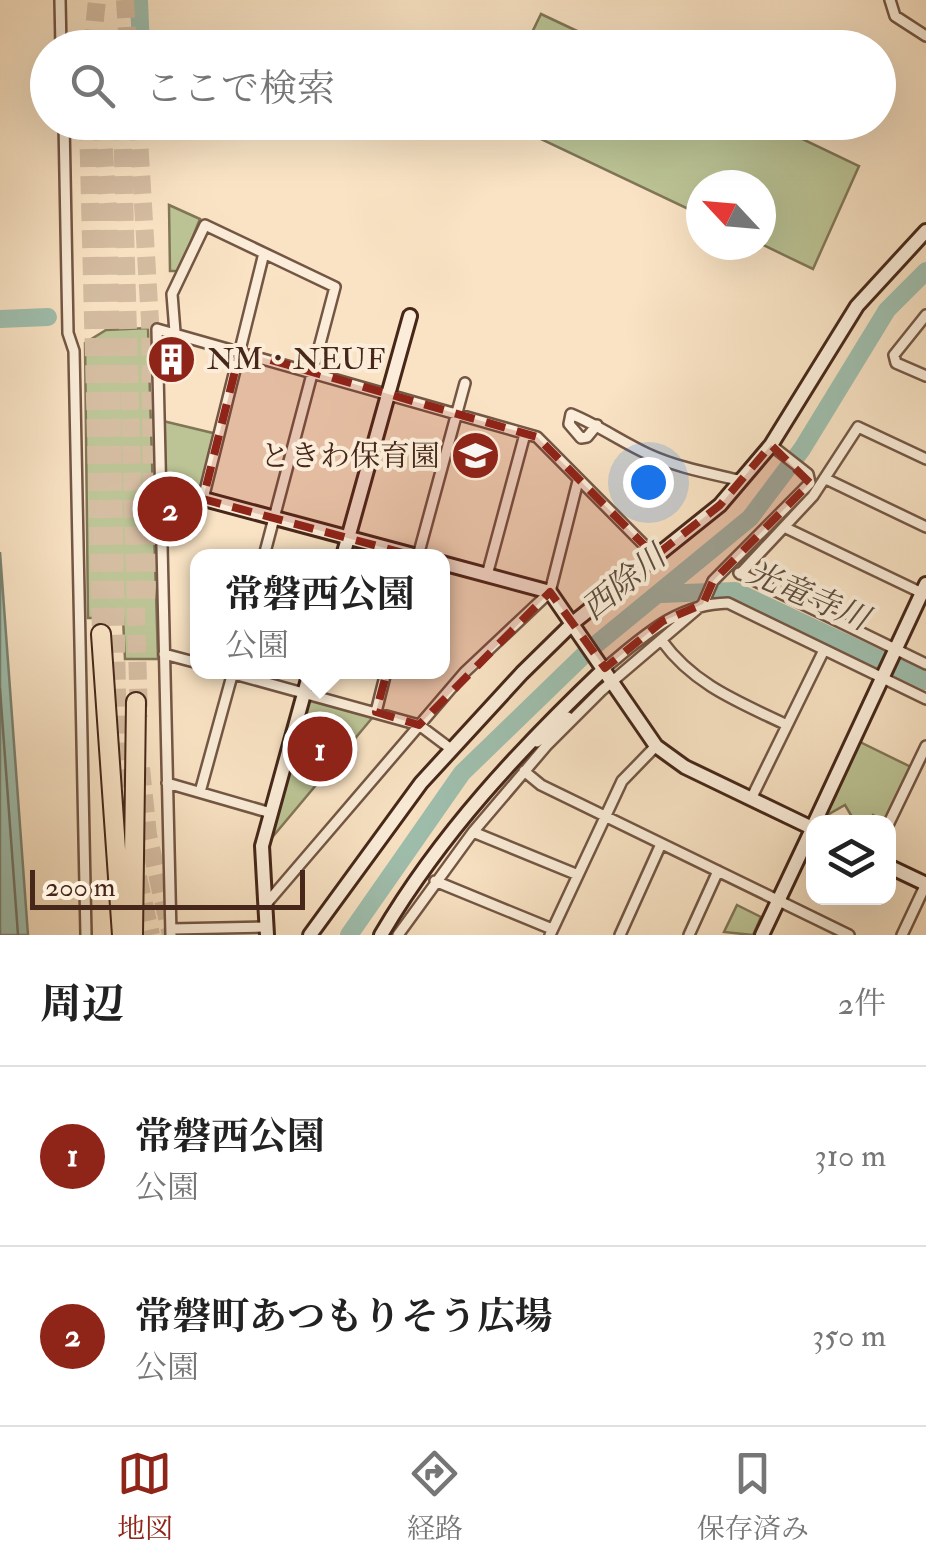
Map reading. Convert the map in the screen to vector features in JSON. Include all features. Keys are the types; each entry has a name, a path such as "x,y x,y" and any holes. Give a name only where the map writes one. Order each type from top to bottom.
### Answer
{"highway":[{"path":"101,634 122,935"},
{"path":"134,935 136,702"}],"street":[{"path":"60,0 61,30"},
{"path":"890,0 895,16 926,36"},
{"path":"64,140 68,333 74,350 86,935"},
{"path":"174,332 172,294 205,225 335,287 266,549"},
{"path":"310,935 398,811 451,749 577,625 720,505 771,446 857,306 926,231"},
{"path":"204,499 264,253"},
{"path":"344,549 410,316"},
{"path":"926,316 894,355 896,364 926,376"},
{"path":"308,679 262,846 266,931 171,932 157,328 537,437 655,556"},
{"path":"419,549 464,383"},
{"path":"597,425 644,452 738,480"},
{"path":"740,574 786,528 826,479 858,427 926,459"},
{"path":"488,575 525,434"},
{"path":"519,754 703,604 713,581 810,484 808,474 771,446"},
{"path":"826,479 926,527"},
{"path":"264,906 465,672 550,592 578,481"},
{"path":"159,487 390,549"},
{"path":"786,528 925,591 818,815"},
{"path":"450,566 550,592 603,665 607,686 656,746 685,767 806,823"},
{"path":"728,567 926,664"},
{"path":"381,935 433,857 519,754 603,665 663,621 703,604 728,603 926,699"},
{"path":"662,641 689,674 787,725"},
{"path":"751,799 824,650"},
{"path":"164,654 190,662"},
{"path":"200,792 229,679"},
{"path":"255,679 419,725 451,749"},
{"path":"376,712 384,679"},
{"path":"398,935 434,881 524,771 607,686"},
{"path":"434,881 551,932 622,781 656,746"},
{"path":"893,815 926,746"},
{"path":"524,771 605,817 849,935"},
{"path":"167,782 271,814"},
{"path":"473,832 578,875"},
{"path":"762,935 806,841"},
{"path":"620,935 661,844"},
{"path":"896,870 926,884 902,935"},
{"path":"688,935 718,872"}],"highlighted area":[{"path":"240,351 537,437 655,556 720,505 771,445 810,483 713,581 703,604 663,621 605,668 550,592 419,725 376,712 418,557 203,499"}],"green space":[{"path":"541,14 575,30 533,30"},
{"path":"543,140 805,140 859,166 813,269 776,251 776,170 686,170 686,208"},
{"path":"169,205 200,219 179,271 170,271"},
{"path":"148,328 158,659 125,659 123,618 88,618 85,343 106,330"},
{"path":"163,421 217,434 200,492 165,480"},
{"path":"312,700 373,717 270,840 307,702"},
{"path":"858,741 911,767 888,815 851,815 845,805 823,815"},
{"path":"737,905 761,917 753,935 724,932"}],"water":[{"path":"0,552 28,935 0,935"}],"waterway":[{"path":"139,1 140,30"},
{"name":"西除川","path":"349,935 462,773 588,651 750,518 802,449 887,310 926,271"},
{"path":"0,319 48,317"},
{"name":"光竜寺川","path":"661,594 735,591 926,681"}],"tunnel":[{"path":"94,30 97,0"},
{"path":"125,0 127,30"},
{"path":"88,140 101,634"},
{"path":"103,140 108,211 118,747 129,837"},
{"path":"123,140 139,717"},
{"path":"139,140 150,321 152,508 146,601"},
{"path":"141,768 148,835 171,935"},
{"path":"138,877 151,935"}],"place":[{"name":"NM・NEUF","path":"172,359"},
{"name":"ときわ保育園","path":"475,456"},
{"name":"常磐町あつもりそう広場","path":"170,509"},
{"name":"常磐西公園","path":"320,749"}]}
